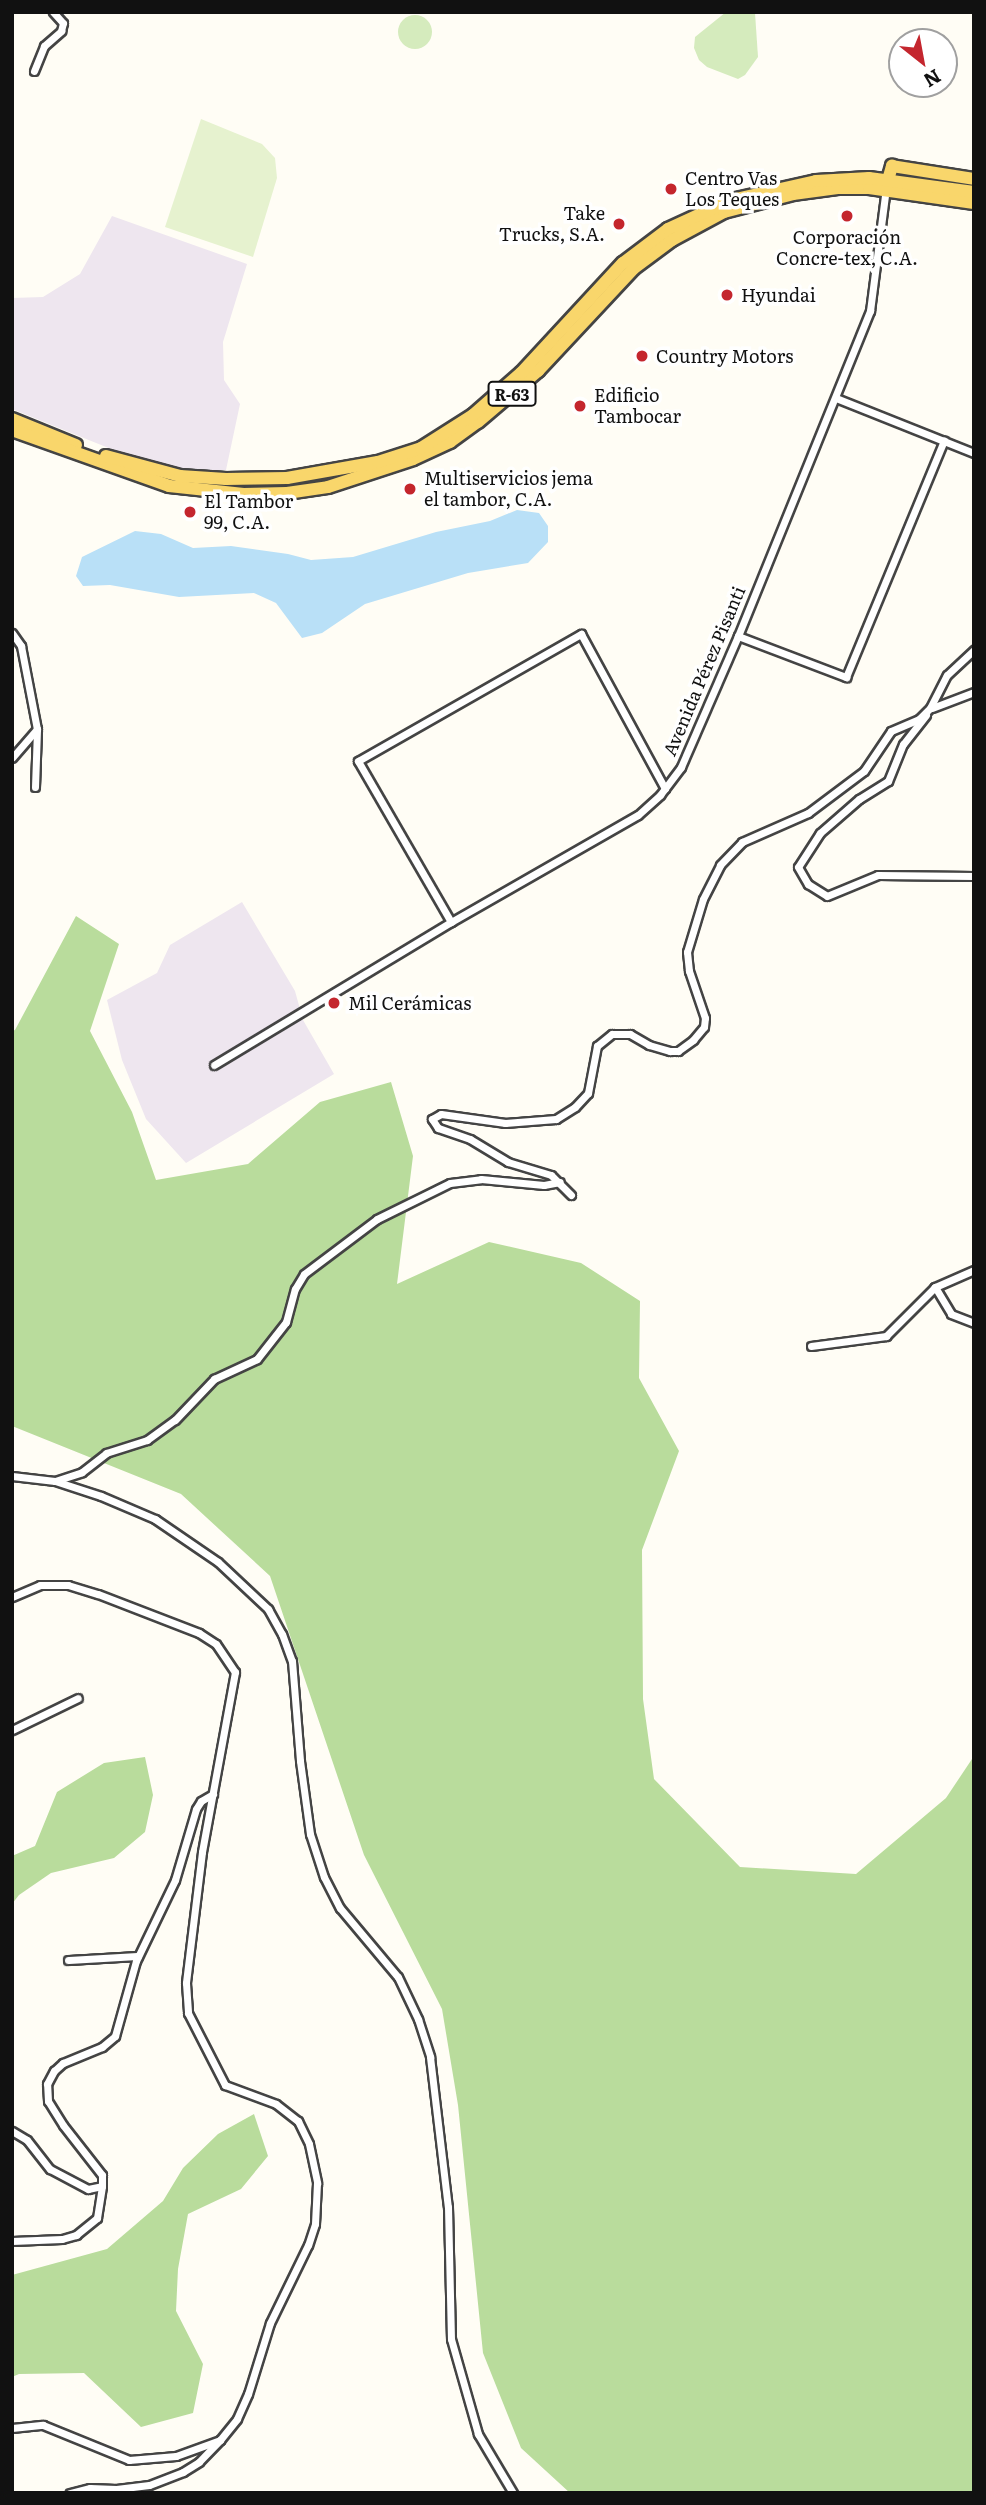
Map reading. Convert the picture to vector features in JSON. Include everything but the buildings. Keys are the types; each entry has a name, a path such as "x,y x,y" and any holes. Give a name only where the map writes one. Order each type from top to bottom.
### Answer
{"main road":[{"path":"887,185 892,166 974,179"},
{"name":"R-63","path":"12,430 169,486 198,491 287,494 328,487 394,467 450,442 538,371 633,269 694,228 745,205 793,194 838,188 887,185 974,192"},
{"name":"R-63","path":"887,185 974,202"},
{"name":"R-63","path":"12,419 130,465 180,477 250,479 287,478 378,462 421,447 476,419"}],"street":[{"path":"34,71 44,46 61,31 63,23 53,12"},
{"name":"Avenida Pérez Pisanti","path":"214,1065 452,922 638,815 665,789 681,767 738,636 870,311 887,185"},
{"path":"836,398 974,453"},
{"path":"738,636 846,677 944,440"},
{"path":"12,634 21,646 37,729 35,787"},
{"path":"452,922 358,761 581,634 665,789"},
{"path":"974,650 947,675 930,709 906,738 888,781 859,799 820,833 798,867 808,884 827,896 878,875 974,876"},
{"path":"571,1195 551,1175 508,1162 470,1139 438,1128 432,1119 436,1114 446,1114 519,1124 556,1119 575,1107 588,1093 597,1046 612,1034 630,1034 649,1045 670,1051 678,1051 693,1040 704,1027 705,1018 689,971 687,952 703,899 720,864 742,842 808,813 864,771 891,731 919,719 930,709 974,692"},
{"path":"12,758 37,729"},
{"path":"55,1481 82,1472 106,1453 147,1440 175,1420 214,1379 257,1359 286,1322 295,1289 304,1274 377,1219 450,1183 481,1179 544,1185 560,1182"},
{"path":"811,1346 886,1336 935,1287 974,1270"},
{"path":"935,1287 951,1314 974,1322"},
{"path":"12,1476 55,1481 155,1519 218,1562 268,1609 282,1634 292,1661 300,1761 310,1834 324,1877 340,1909 398,1977 418,2020 430,2057 448,2207 451,2339 478,2434 513,2493"},
{"path":"12,1597 40,1585 68,1586 199,1633 216,1644 235,1672 192,1927 186,1983 188,2012 225,2085 276,2104 298,2122 309,2144 317,2183 315,2224 308,2245 270,2323 248,2395 237,2419 199,2462 183,2472 149,2485 90,2488 70,2493"},
{"path":"12,1730 78,1698"},
{"path":"12,2241 62,2239 76,2235 97,2218 102,2175 48,2101 47,2084 54,2071 64,2063 102,2047 115,2036 138,1956 175,1880 196,1809 201,1801 213,1794"},
{"path":"68,1960 138,1956"},
{"path":"12,2131 27,2140 50,2169 88,2189 102,2186"},
{"path":"12,2428 43,2425 129,2460 176,2456 220,2440"},
{"path":"83,2493 90,2488"}],"shaded area":[{"path":"112,216 247,264 223,342 224,380 240,404 226,470 163,470 12,409 12,298 43,297 80,274"},
{"path":"242,902 295,991 303,1020 334,1074 186,1163 146,1119 122,1060 107,1000 157,973 170,945"}],"green space":[{"path":"726,12 755,13 758,57 745,75 738,79 707,67 699,60 694,48 695,37"},
{"path":"415,15 427,20 432,32 427,44 415,49 403,44 398,32 403,20"},
{"path":"201,119 262,144 275,158 277,178 253,257 165,227"},
{"path":"76,916 119,944 90,1031 132,1112 156,1180 248,1164 320,1102 391,1082 413,1156 397,1284 489,1242 581,1263 640,1301 639,1378 679,1451 642,1550 643,1699 654,1779 740,1867 856,1874 946,1798 974,1756 974,2493 570,2493 521,2448 483,2353 458,2105 442,2009 364,1855 270,1576 181,1494 12,1426 12,1031 15,1030"},
{"path":"145,1757 153,1795 145,1832 114,1858 51,1873 19,1895 12,1904 12,1856 35,1846 57,1792 104,1763"},
{"path":"254,2114 268,2156 241,2189 188,2214 178,2269 176,2311 203,2364 193,2413 141,2427 84,2373 19,2374 12,2377 12,2275 107,2249 163,2201 183,2168 218,2134"}],"water":[{"path":"517,510 539,513 548,526 548,542 528,563 468,573 365,604 322,633 302,638 276,603 254,593 179,597 110,585 83,586 76,576 82,557 135,531 161,534 193,548 231,546 311,560 353,557 436,532 490,521"}],"place":[{"name":"Centro Vas Los Teques","path":"671,189"},
{"name":"Corporación Concre-tex, C.A.","path":"847,216"},
{"name":"Take Trucks, S.A.","path":"619,224"},
{"name":"Hyundai","path":"727,295"},
{"name":"Country Motors","path":"642,356"},
{"name":"Edificio Tambocar","path":"580,406"},
{"name":"Multiservicios jema el tambor, C.A.","path":"410,489"},
{"name":"El Tambor 99, C.A.","path":"190,512"},
{"name":"Mil Cerámicas","path":"334,1003"}]}
